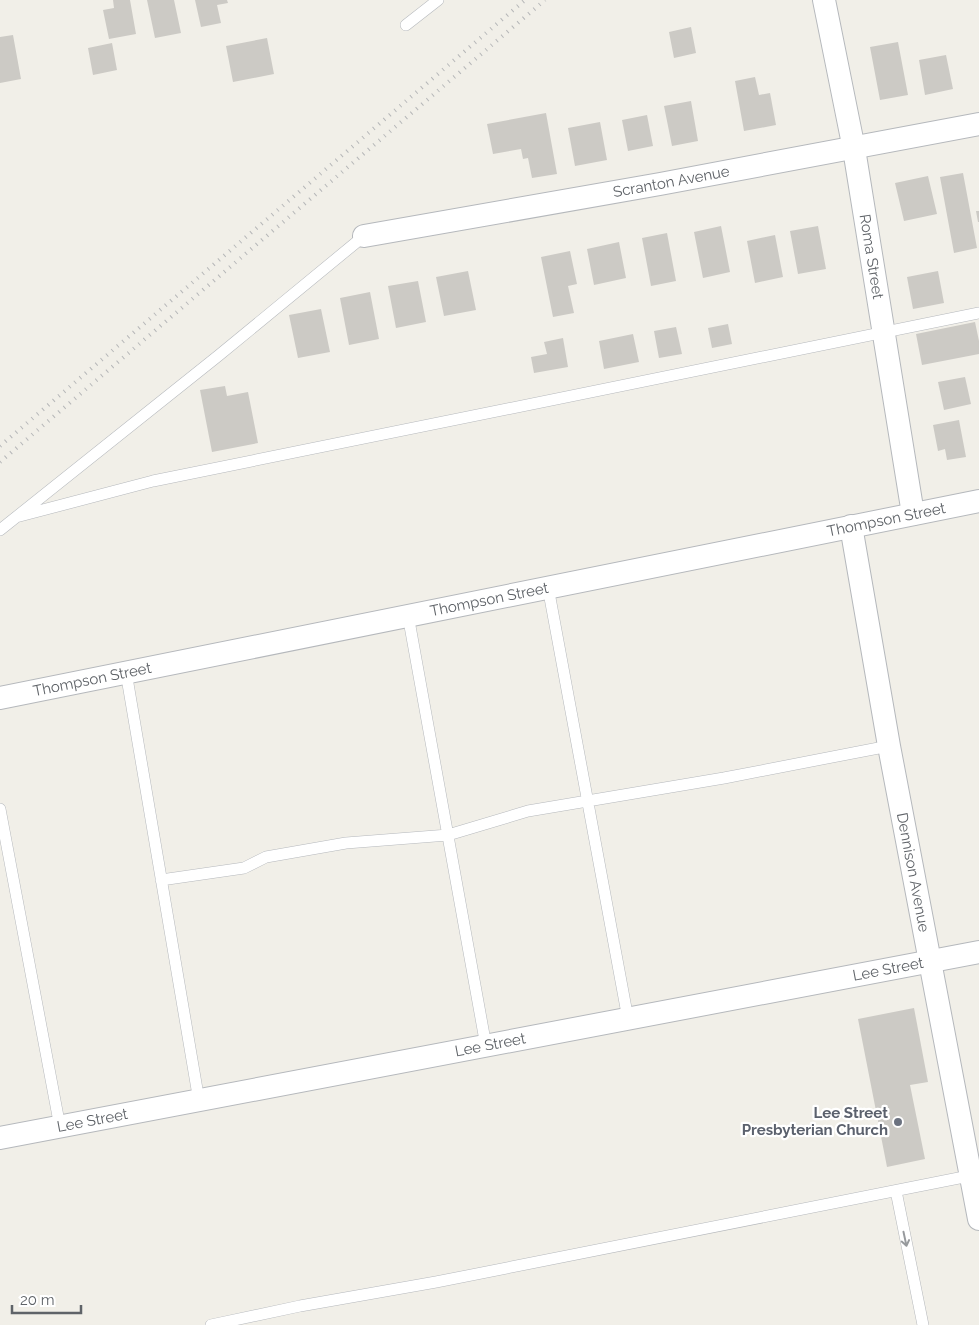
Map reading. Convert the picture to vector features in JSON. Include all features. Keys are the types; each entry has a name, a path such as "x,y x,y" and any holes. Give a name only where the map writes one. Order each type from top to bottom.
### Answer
{"street":[{"name":"Roma Street","path":"824,0 854,149 913,514"},
{"name":"Scranton Avenue","path":"364,236 854,149 979,124"},
{"name":"Thompson Street","path":"0,698 979,501"},
{"name":"Dennison Avenue","path":"851,526 929,962 975,1175 979,1219"},
{"name":"Lee Street","path":"0,1138 979,952"}],"lane":[{"path":"406,26 438,0"},
{"path":"0,530 218,356 364,236"},
{"path":"16,517 163,479 979,313"},
{"path":"548,587 628,1019"},
{"path":"408,615 486,1046"},
{"path":"126,672 199,1101"},
{"path":"161,880 244,868 266,857 346,843 448,835 528,811 744,774 889,746"},
{"path":"0,809 60,1127"},
{"path":"211,1325 975,1175"},
{"path":"896,1191 924,1325"}],"building":[{"path":"113,0 130,0 136,34 109,39 103,10 114,8"},
{"path":"147,0 174,0 181,33 155,38"},
{"path":"195,0 227,0 228,3 217,5 221,23 201,27"},
{"path":"691,27 696,53 674,58 669,32"},
{"path":"13,35 21,79 0,83 0,37"},
{"path":"267,38 274,74 233,82 226,46"},
{"path":"898,42 908,95 880,100 870,47"},
{"path":"112,43 117,70 93,75 88,48"},
{"path":"946,55 953,89 925,95 919,60"},
{"path":"755,77 759,95 770,93 776,125 744,131 735,81"},
{"path":"691,101 698,141 672,146 664,106"},
{"path":"546,113 557,174 532,178 528,158 523,159 521,149 493,154 487,124"},
{"path":"647,115 653,146 628,151 622,120"},
{"path":"600,122 607,160 575,166 568,128"},
{"path":"963,173 977,248 954,253 940,177"},
{"path":"928,176 937,214 904,221 895,183"},
{"path":"976,211 979,211 979,222 978,222"},
{"path":"721,226 730,272 703,278 694,232"},
{"path":"818,226 826,269 798,274 790,231"},
{"path":"667,233 676,281 651,286 642,238"},
{"path":"775,235 783,277 755,283 747,241"},
{"path":"619,242 626,278 594,285 587,249"},
{"path":"570,251 577,284 568,286 574,313 553,317 541,257"},
{"path":"468,271 476,310 444,316 436,277"},
{"path":"938,271 944,303 913,309 907,277"},
{"path":"418,281 426,322 396,328 388,286"},
{"path":"370,292 379,339 349,345 340,298"},
{"path":"321,309 330,352 298,358 289,315"},
{"path":"975,322 979,341 979,354 922,365 916,334"},
{"path":"728,324 732,344 712,348 708,328"},
{"path":"676,327 682,354 659,358 654,331"},
{"path":"633,334 639,362 604,369 599,341"},
{"path":"563,338 568,367 534,373 531,357 547,354 544,342"},
{"path":"965,377 971,404 944,410 938,382"},
{"path":"225,386 227,396 248,392 258,443 212,452 200,390"},
{"path":"959,420 966,457 947,460 945,449 938,451 933,425"},
{"name":"Lee Street Presbyterian Church","path":"914,1008 928,1082 910,1085 925,1159 887,1167 858,1019"}],"railway":[{"path":"0,446 525,0"},
{"path":"0,462 545,0"}],"place":[{"name":"Lee Street Presbyterian Church","path":"898,1122"}]}
